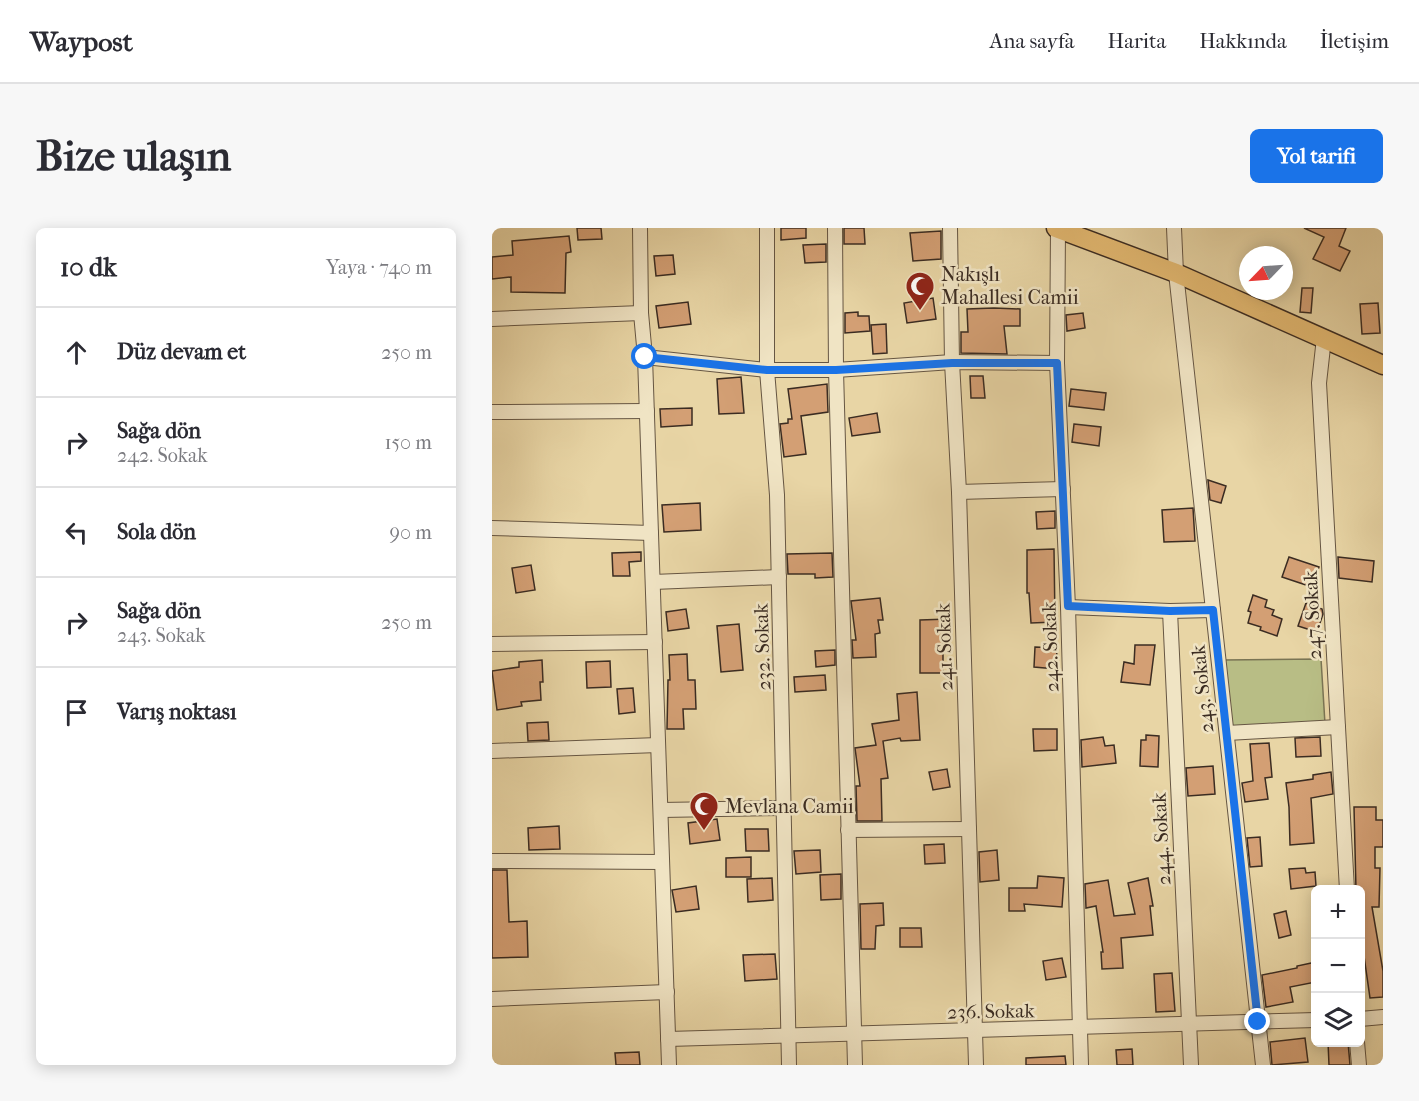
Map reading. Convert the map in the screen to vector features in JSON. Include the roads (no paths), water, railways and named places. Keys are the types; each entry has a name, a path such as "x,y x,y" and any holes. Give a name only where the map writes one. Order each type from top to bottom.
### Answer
{"main road":[{"path":"1057,228 1176,273 1383,365"}],"street":[{"path":"640,228 641,313 645,357 669,1065"},
{"name":"232. Sokak","path":"767,228 767,370 777,495 789,1065"},
{"path":"835,228 836,370 855,1065"},
{"name":"241. Sokak","path":"950,228 952,363 976,1065"},
{"name":"242. Sokak","path":"1057,228 1057,363 1068,606 1081,1065"},
{"name":"243. Sokak","path":"1174,228 1176,273 1263,1065"},
{"path":"492,319 641,313"},
{"name":"247. Sokak","path":"1324,338 1319,383 1347,885"},
{"path":"645,357 767,370 836,370 952,363 1057,363"},
{"path":"492,412 647,411"},
{"path":"958,492 1063,489"},
{"path":"492,528 651,533"},
{"path":"653,582 779,577"},
{"path":"1068,606 1170,611 1213,610"},
{"name":"244. Sokak","path":"1170,611 1191,1065"},
{"path":"492,644 655,642"},
{"path":"1227,733 1338,727"},
{"path":"492,751 658,745"},
{"path":"661,810 784,808"},
{"path":"848,830 969,829"},
{"path":"492,861 662,862"},
{"path":"492,999 667,992"},
{"path":"1365,1018 1383,1017"},
{"name":"236. Sokak","path":"668,1039 1311,1020"},
{"path":"1357,1047 1359,1065"}],"place":[{"name":"Nakışlı Mahallesi Camii","path":"920,312"},
{"name":"Mevlana Camii","path":"704,832"}]}
